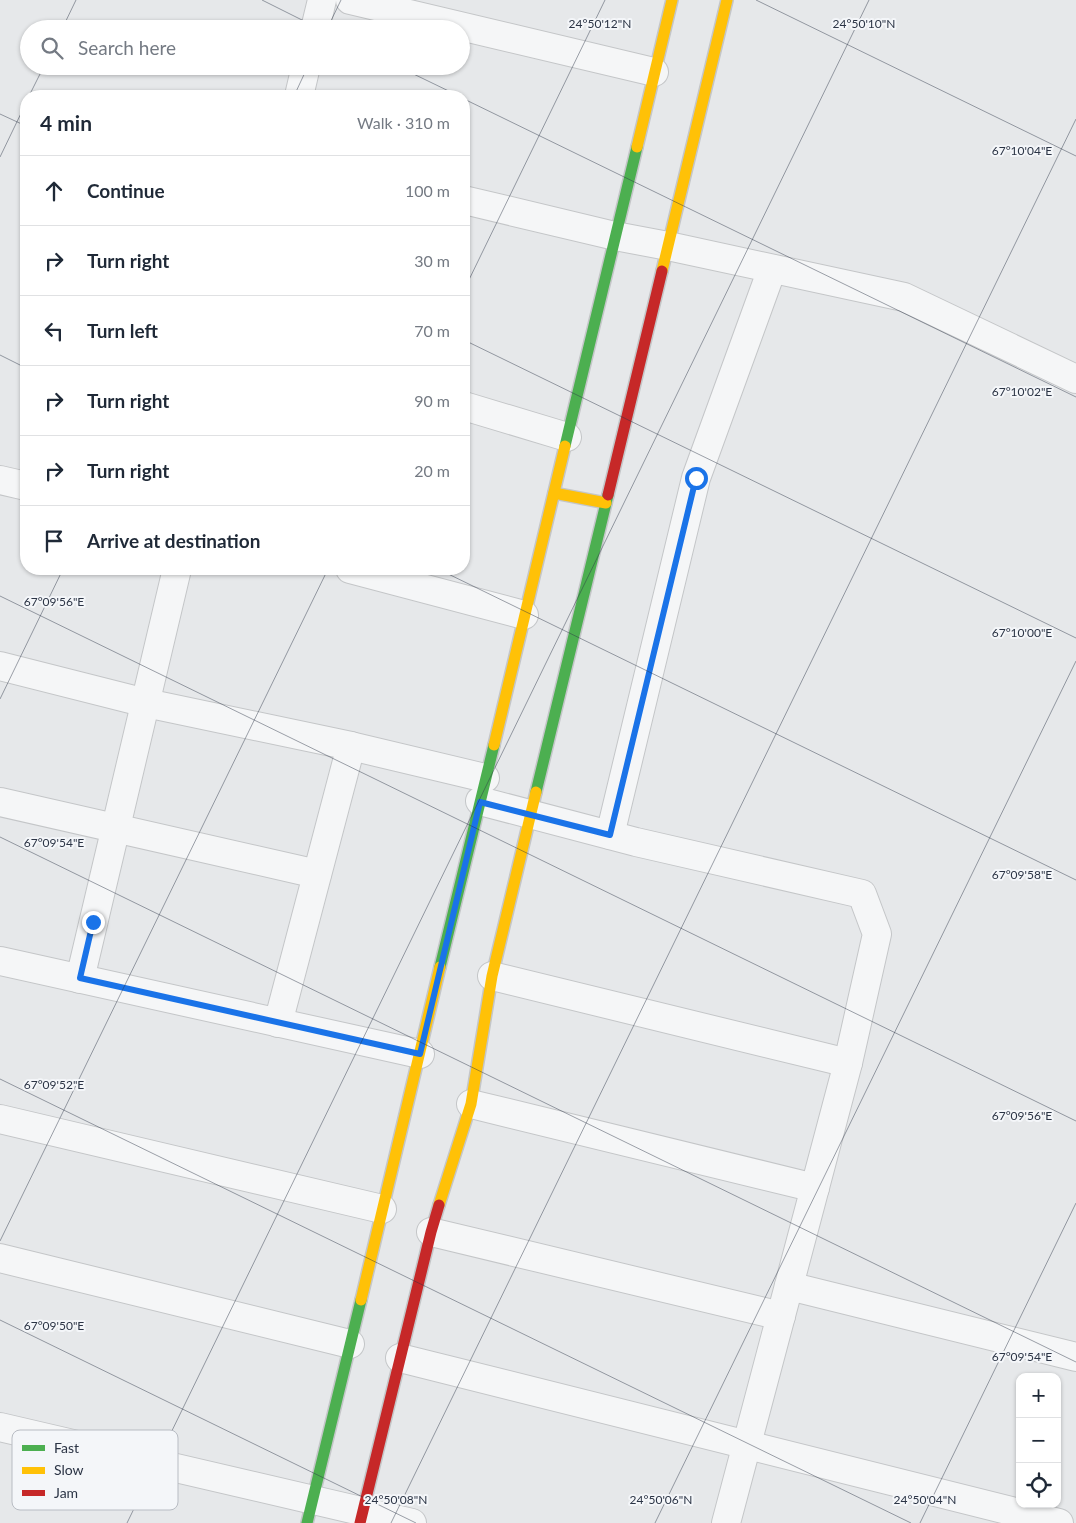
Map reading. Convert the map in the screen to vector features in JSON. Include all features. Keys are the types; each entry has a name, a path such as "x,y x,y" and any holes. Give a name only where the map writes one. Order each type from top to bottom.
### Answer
{"street":[{"path":"317,20 322,0"},
{"path":"350,0 434,20"},
{"path":"310,1512 672,0"},
{"path":"362,1517 431,1232 471,1104 492,976 727,0"},
{"path":"470,28 654,72"},
{"path":"300,90 304,75"},
{"path":"470,201 615,236 904,297 1076,379"},
{"path":"610,835 696,478 772,268"},
{"path":"470,408 567,437"},
{"path":"0,480 20,485"},
{"path":"554,493 606,503"},
{"path":"80,978 176,575"},
{"path":"373,575 524,615"},
{"path":"0,666 146,703 351,746 483,790 531,814 610,835 862,894 877,934 848,1063 726,1523"},
{"path":"278,1022 351,746"},
{"path":"0,802 317,874"},
{"path":"0,961 420,1054"},
{"path":"492,976 848,1063"},
{"path":"471,1104 815,1188"},
{"path":"0,1119 382,1209"},
{"path":"431,1232 781,1316"},
{"path":"0,1258 350,1344"},
{"path":"789,1286 1076,1356"},
{"path":"400,1358 1059,1523"},
{"path":"178,1476 310,1512 412,1523"}],"traffic: fast":[{"path":"565,446 637,147"},
{"path":"536,792 608,495"},
{"path":"440,967 494,745"},
{"path":"307,1523 361,1300"}],"traffic: slow":[{"path":"637,147 672,0"},
{"path":"662,271 727,0"},
{"path":"494,745 565,446"},
{"path":"554,493 606,503"},
{"path":"439,1205 471,1104 492,976 536,792"},
{"path":"361,1300 440,967"}],"traffic: jam":[{"path":"608,495 662,271"},
{"path":"360,1523 439,1205"}],"route":[{"path":"93,922 80,978 420,1054 480,802 610,835 696,478"}]}
